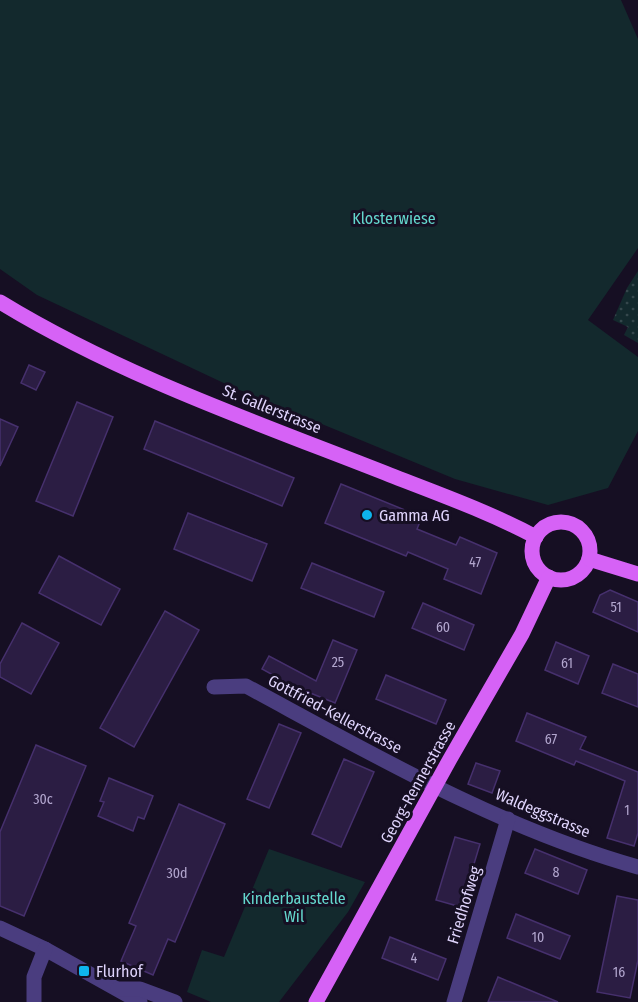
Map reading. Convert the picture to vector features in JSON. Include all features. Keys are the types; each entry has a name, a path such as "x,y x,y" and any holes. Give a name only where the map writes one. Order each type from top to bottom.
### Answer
{"main road":[{"name":"St. Gallerstrasse","path":"0,302 95,353 171,388 475,509 536,537"},
{"path":"562,522 572,524 587,538 590,548 589,559 585,568 578,575 559,580 549,577 540,570 534,560 532,548 536,537 543,529 562,522"},
{"path":"589,559 638,574"},
{"name":"Georg-Rennerstrasse","path":"316,1002 522,634 549,577"}],"street":[{"name":"Gottfried-Kellerstrasse","path":"214,687 246,686 436,787"},
{"name":"Waldeggstrasse","path":"436,787 601,857 638,867"},
{"name":"Friedhofweg","path":"454,1002 508,819"},
{"path":"0,928 45,949 140,1002"},
{"path":"34,1002 34,977 45,949"},
{"path":"118,989 140,989 175,1002"}],"green space":[{"name":"Klosterwiese","path":"0,0 621,0 638,39 638,248 588,320 638,357 638,431 608,488 548,505 455,479 230,386 37,295 0,269"},
{"path":"638,271 638,343 624,335 628,327 613,320 627,288"},
{"name":"Kinderbaustelle Wil","path":"269,849 365,882 348,912 279,1002 211,1002 187,992 202,950 224,957"}],"building":[{"path":"29,365 45,372 36,390 21,383"},
{"path":"77,402 113,417 73,516 36,501"},
{"path":"0,419 18,427 0,466"},
{"path":"155,421 294,478 282,506 144,449"},
{"path":"341,484 422,517 417,529 456,545 460,537 497,553 481,594 444,579 448,569 408,552 406,556 325,523"},
{"path":"188,513 267,544 252,581 174,549"},
{"path":"59,556 120,589 101,625 39,593"},
{"path":"312,563 384,592 374,617 301,588"},
{"path":"610,590 638,602 638,632 593,612 600,595"},
{"path":"423,603 474,625 464,650 412,628"},
{"path":"165,611 199,630 134,747 100,728"},
{"path":"22,623 59,643 31,694 0,677 0,664"},
{"path":"333,640 357,650 335,703 293,686 262,669 269,656 316,681"},
{"path":"556,642 589,656 578,684 545,670"},
{"path":"613,664 638,674 638,707 602,693"},
{"path":"386,675 446,700 436,724 376,699"},
{"path":"527,713 586,737 580,749 638,772 638,833 634,846 607,838 625,781 576,761 574,765 516,741"},
{"path":"279,724 301,733 269,808 247,799"},
{"path":"36,745 86,766 24,916 0,906 0,832"},
{"path":"344,759 374,772 341,847 312,834"},
{"path":"476,763 500,771 492,793 468,784"},
{"path":"109,778 153,796 144,819 138,817 133,831 98,816 104,802 100,801"},
{"path":"179,804 225,824 175,942 168,939 153,975 121,961 136,926 129,923"},
{"path":"455,837 480,844 461,907 436,900"},
{"path":"535,849 587,870 578,894 525,873"},
{"path":"617,896 638,900 638,960 630,998 597,992"},
{"path":"516,914 570,936 560,959 507,938"},
{"path":"390,937 446,959 438,980 382,958"},
{"path":"498,977 558,1002 488,1002"}],"place":[{"name":"Gamma AG","path":"367,515"},
{"name":"Flurhof","path":"84,971"}]}
